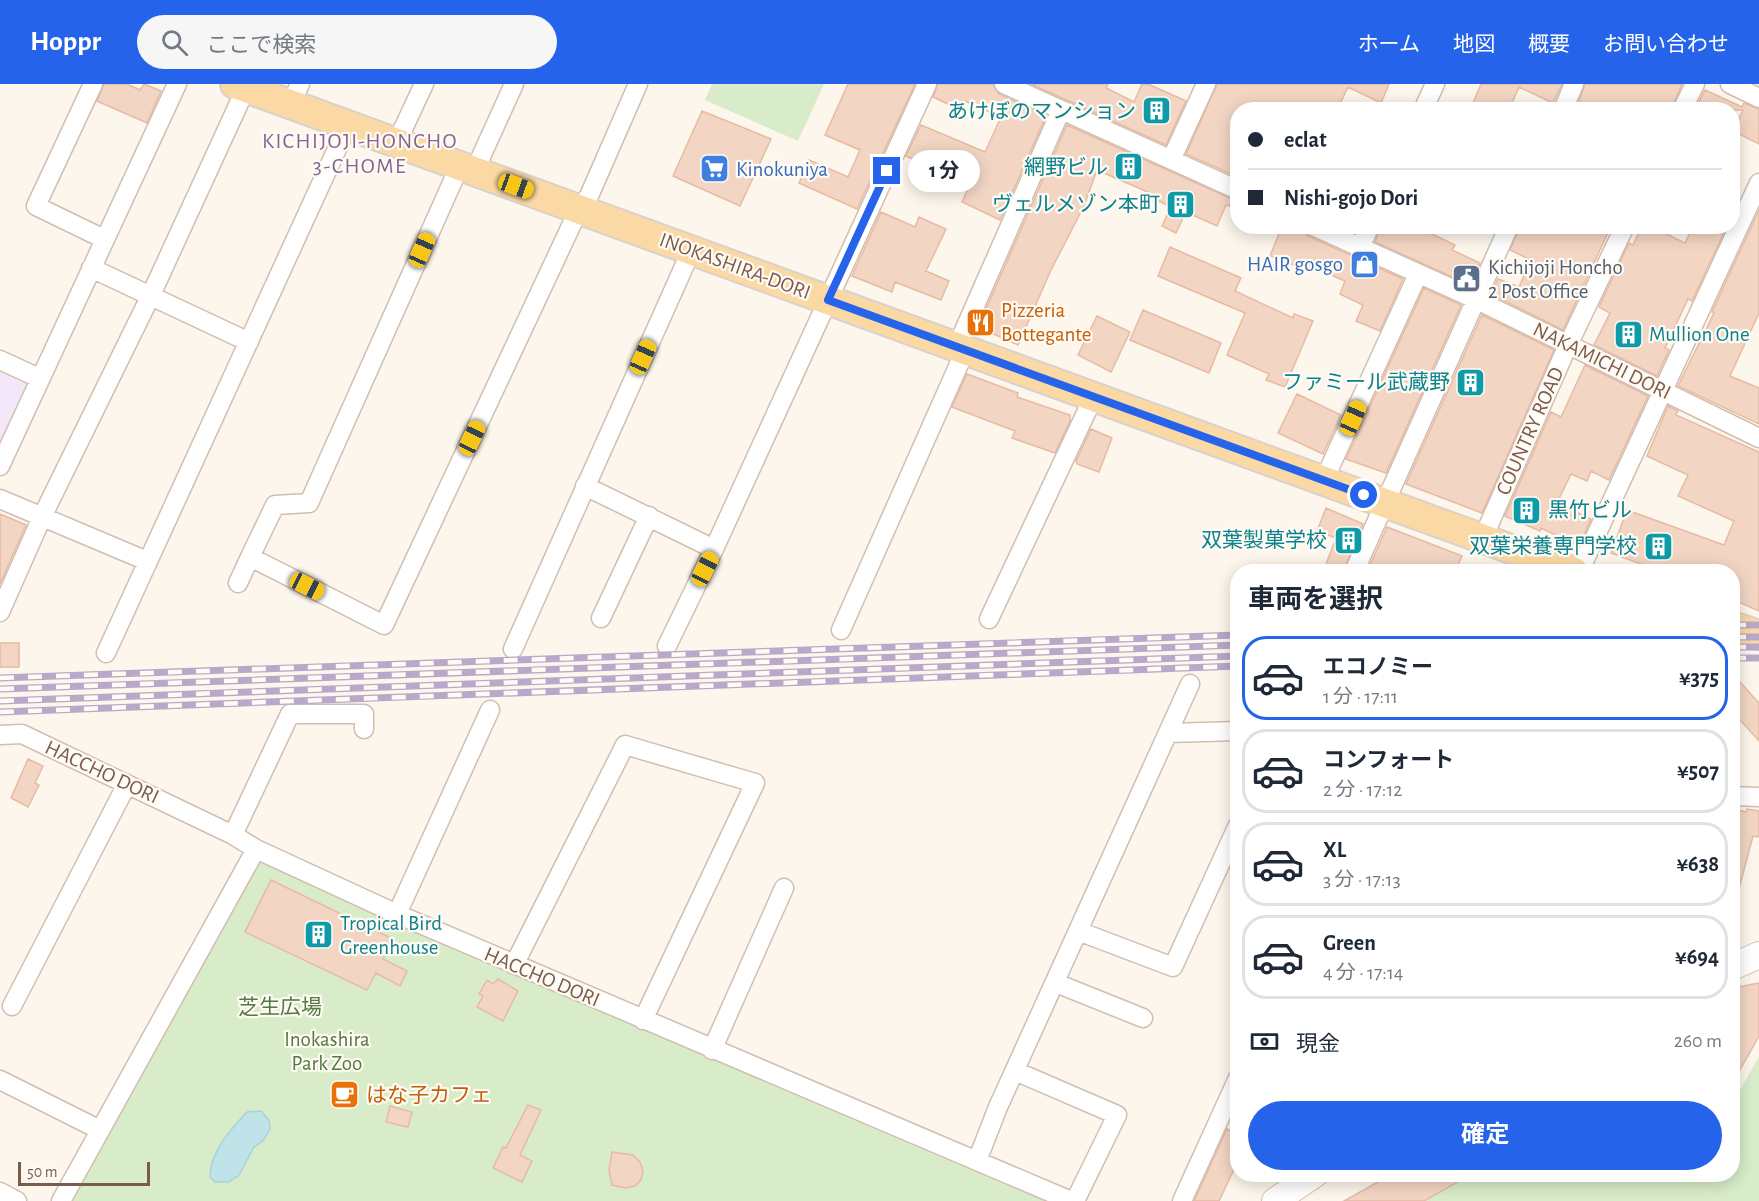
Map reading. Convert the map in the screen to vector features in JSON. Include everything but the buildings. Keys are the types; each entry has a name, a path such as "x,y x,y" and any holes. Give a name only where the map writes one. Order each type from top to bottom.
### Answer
{"main road":[{"name":"INOKASHIRA-DORI","path":"241,86 295,95 347,127 579,208 691,251 1553,564"},
{"path":"1740,629 1759,635"},
{"path":"1740,963 1759,955"},
{"path":"1275,1201 1303,1182"}],"street":[{"path":"93,84 36,206 104,239"},
{"path":"0,466 177,84"},
{"path":"396,144 424,84"},
{"path":"238,583 275,505 309,503 468,168 514,84"},
{"path":"250,557 384,625 579,208 589,196 638,84"},
{"path":"667,646 714,549 927,84"},
{"path":"1004,84 1230,186"},
{"path":"1172,158 1206,84"},
{"path":"1427,102 1435,84"},
{"path":"1566,102 1574,84"},
{"path":"1686,102 1695,84"},
{"path":"1730,84 1759,98"},
{"path":"0,612 42,517 150,297 241,86"},
{"path":"841,630 960,362 962,335 1061,110"},
{"path":"106,653 347,127"},
{"path":"1740,225 1759,183"},
{"name":"NAKAMICHI DORI","path":"1331,234 1475,299 1759,438"},
{"path":"1360,247 1366,234"},
{"path":"1357,564 1505,234"},
{"name":"COUNTRY ROAD","path":"1483,538 1568,345 1621,234"},
{"path":"1583,564 1736,234"},
{"path":"513,649 691,251"},
{"path":"90,268 249,342"},
{"path":"1324,480 1418,274"},
{"path":"0,360 39,378"},
{"path":"989,619 1094,396"},
{"path":"585,486 714,549"},
{"path":"0,499 147,561"},
{"path":"600,618 649,516"},
{"path":"977,1161 1015,1071 1190,684"},
{"path":"397,914 490,710"},
{"path":"233,835 290,714 364,714 364,729"},
{"path":"1168,733 1230,731"},
{"name":"HACCHO DORI","path":"0,735 22,734 233,835 256,849 397,914 1071,1201"},
{"path":"514,965 625,745 755,783 643,1020"},
{"path":"12,1006 128,784"},
{"path":"1740,796 1759,797"},
{"path":"1078,931 1173,967 1230,842"},
{"path":"61,1201 256,849"},
{"path":"712,1050 784,888"},
{"path":"1056,983 1143,1018"},
{"path":"1015,1071 1117,1115 1075,1201"},
{"path":"0,1080 100,1130"},
{"path":"1182,1201 1230,1096"},
{"path":"0,1192 17,1201"}],"shaded area":[{"path":"0,368 31,382 0,447"}],"green space":[{"path":"712,84 824,84 798,141 705,100"},
{"name":"Inokashira Park Zoo","path":"258,859 1056,1201 71,1201"},
{"path":"1759,1056 1759,1201 1422,1201 1449,1182 1740,1182 1740,1090"}],"water":[{"path":"261,1111 269,1120 270,1129 263,1141 254,1147 239,1175 229,1182 215,1182 210,1177 211,1168 222,1142 247,1112"}],"railway":[{"path":"1740,625 1759,625"},
{"path":"0,678 1230,635"},
{"path":"1740,637 1759,637"},
{"path":"0,689 1230,645"},
{"path":"1740,647 1759,647"},
{"path":"0,701 1230,656"},
{"path":"1740,658 1759,658"},
{"path":"0,712 1230,666"}],"place":[{"name":"あけぼのマンション","path":"1157,111"},
{"name":"網野ビル","path":"1129,167"},
{"name":"Kinokuniya","path":"715,169"},
{"name":"ヴェルメゾン本町","path":"1181,204"},
{"name":"HAIR gosgo","path":"1364,264"},
{"name":"Kichijoji Honcho 2 Post Office","path":"1467,279"},
{"name":"Pizzeria Bottegante","path":"980,322"},
{"name":"Mullion One","path":"1628,334"},
{"name":"ファミール武蔵野","path":"1471,382"},
{"name":"黒竹ビル","path":"1527,510"},
{"name":"双葉製菓学校","path":"1348,540"},
{"name":"双葉栄養専門学校","path":"1658,546"},
{"name":"Tropical Bird Greenhouse","path":"319,935"},
{"name":"はな子カフェ","path":"345,1095"}],"district":[{"name":"KICHIJOJI-HONCHO 3-CHOME","path":"360,154"}],"route":[{"path":"887,171 828,300 1364,495"}],"park label":[{"name":"芝生広場","path":"280,1007"}]}
